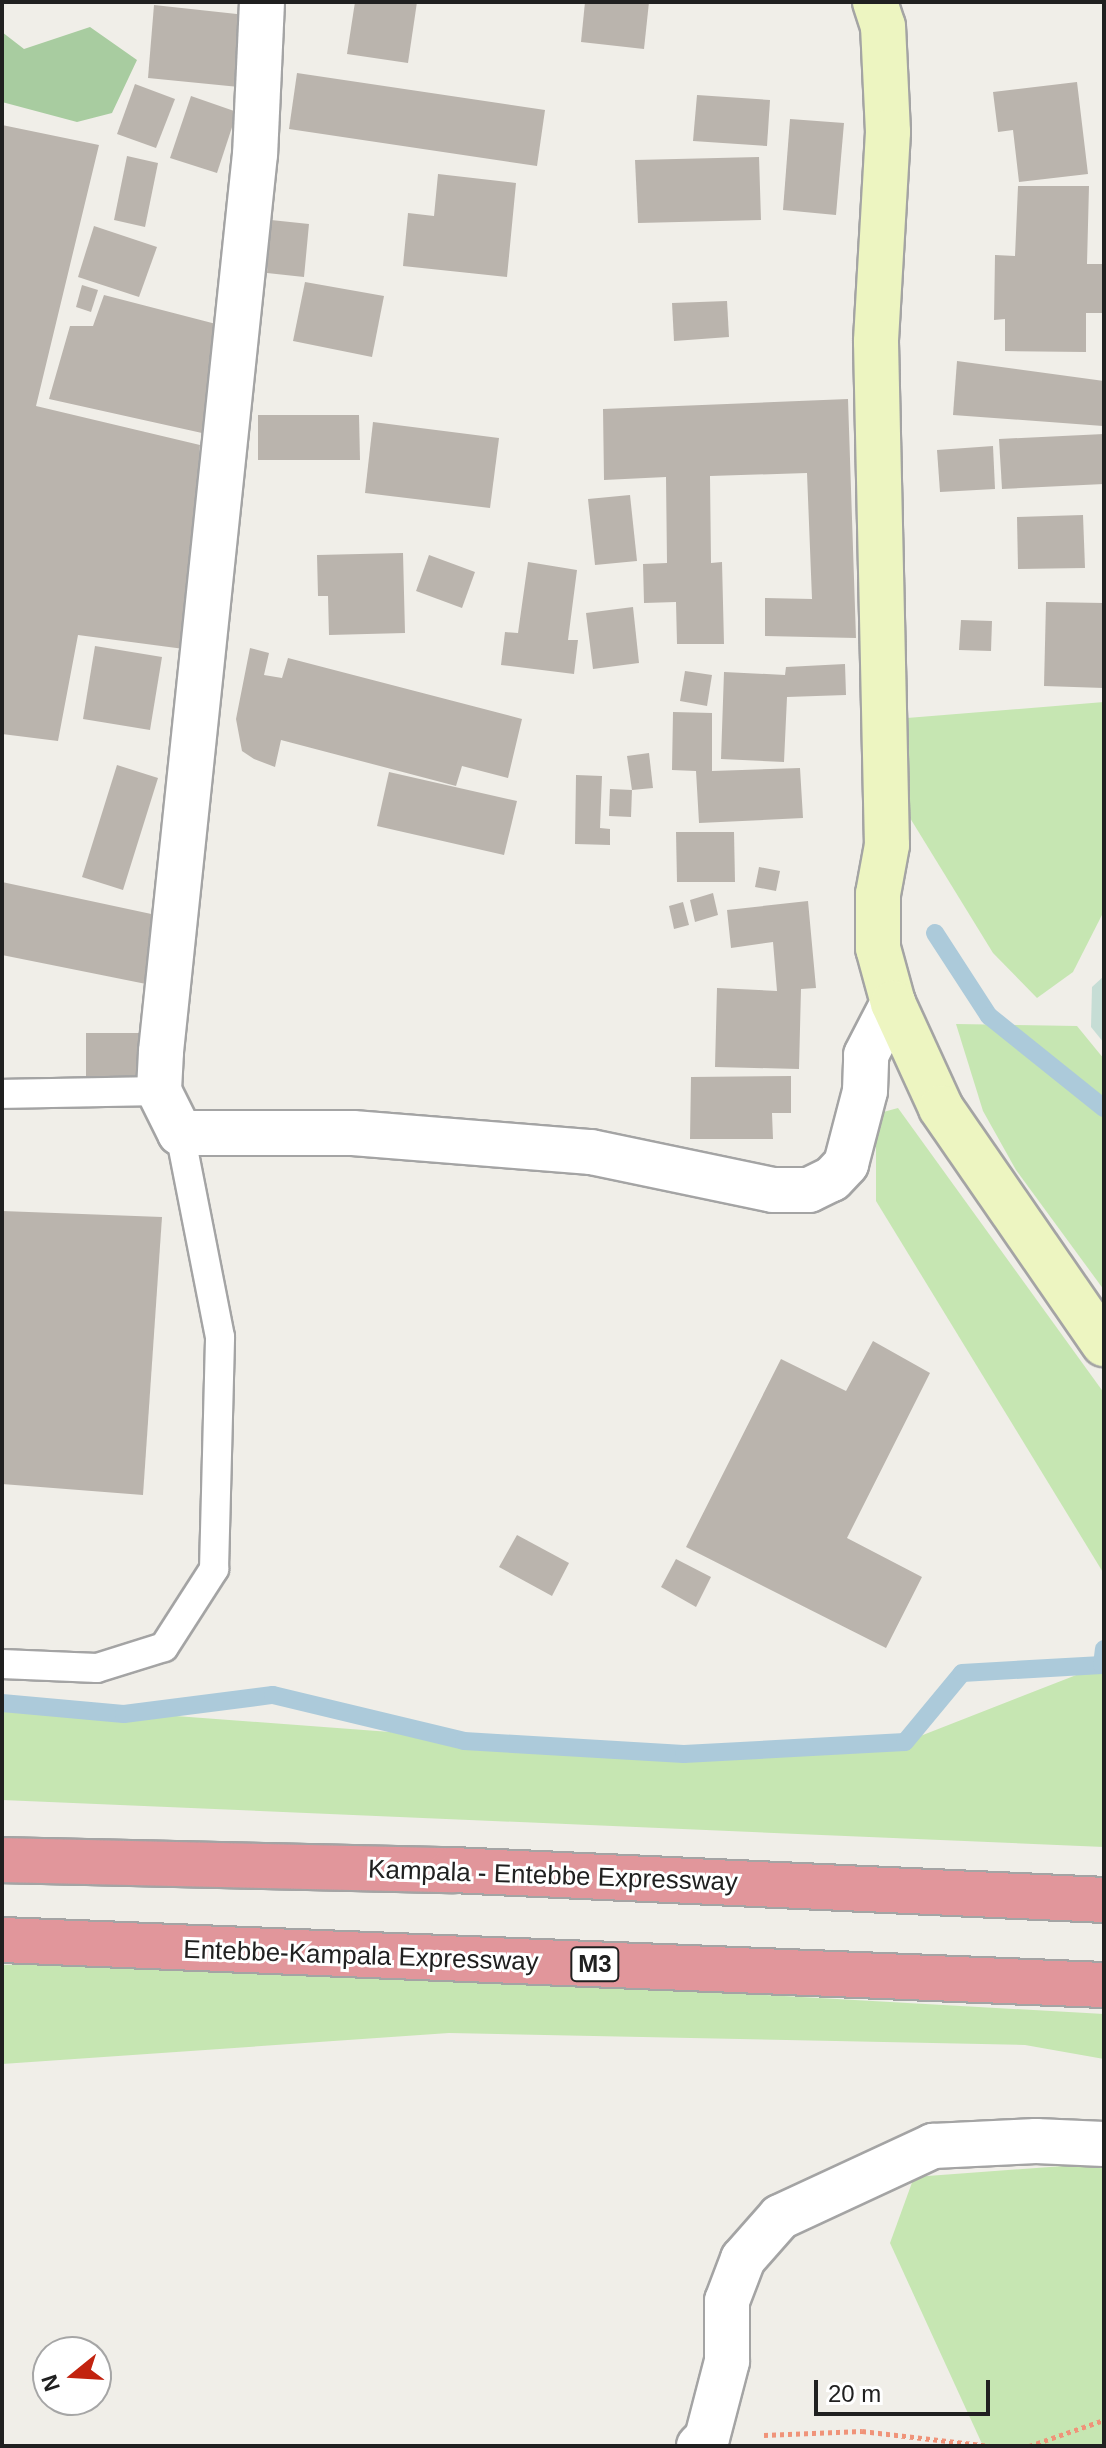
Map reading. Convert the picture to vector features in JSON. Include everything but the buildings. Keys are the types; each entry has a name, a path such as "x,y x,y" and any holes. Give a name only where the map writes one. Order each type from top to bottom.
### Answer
{"highway":[{"name":"Kampala - Entebbe Expressway","path":"2,1860 452,1870 1104,1900"},
{"name":"Entebbe-Kampala Expressway","path":"2,1940 1104,1985"}],"street":[{"path":"262,2 255,154 191,733 159,1091 180,1133 353,1133 591,1152 773,1190 809,1190 832,1179 846,1164 865,1091 866,1055 893,1003"},
{"path":"875,2 883,26 888,132 876,342 887,845 878,894 878,948 893,1003 941,1108 1104,1344"},
{"path":"703,2442 727,2361 727,2301 743,2259 780,2217 933,2146 1036,2141 1104,2144"}],"lane":[{"path":"2,1094 159,1091"},
{"path":"2,1664 97,1668 164,1647 214,1569 220,1337 180,1133"}],"path":[{"path":"1029,2446 1104,2420"},
{"path":"703,2442 862,2431 990,2446"}],"green space":[{"path":"90,27 137,60 112,113 77,122 2,102 2,32 24,49"},
{"path":"1104,702 1104,911 1073,972 1037,998 993,953 910,818 907,718"},
{"path":"956,1024 1077,1026 1104,1059 1104,1290 1016,1170 983,1111"},
{"path":"898,1108 1104,1393 1104,1574 876,1201 876,1114"},
{"path":"1104,1649 1104,1847 2,1800 2,1703 684,1754 905,1742 1102,1665"},
{"path":"2,1965 379,1973 1104,2014 1104,2059 1025,2045 449,2033 2,2064"},
{"path":"1104,2163 1104,2446 983,2446 890,2243 914,2177"}],"shaded area":[{"path":"1104,976 1104,1043 1091,1027 1092,987"}],"waterway":[{"path":"935,933 989,1016 1104,1108"},
{"path":"2,1703 124,1714 273,1695 464,1741 684,1754 905,1742 962,1673 1102,1665 1104,1649"}]}
